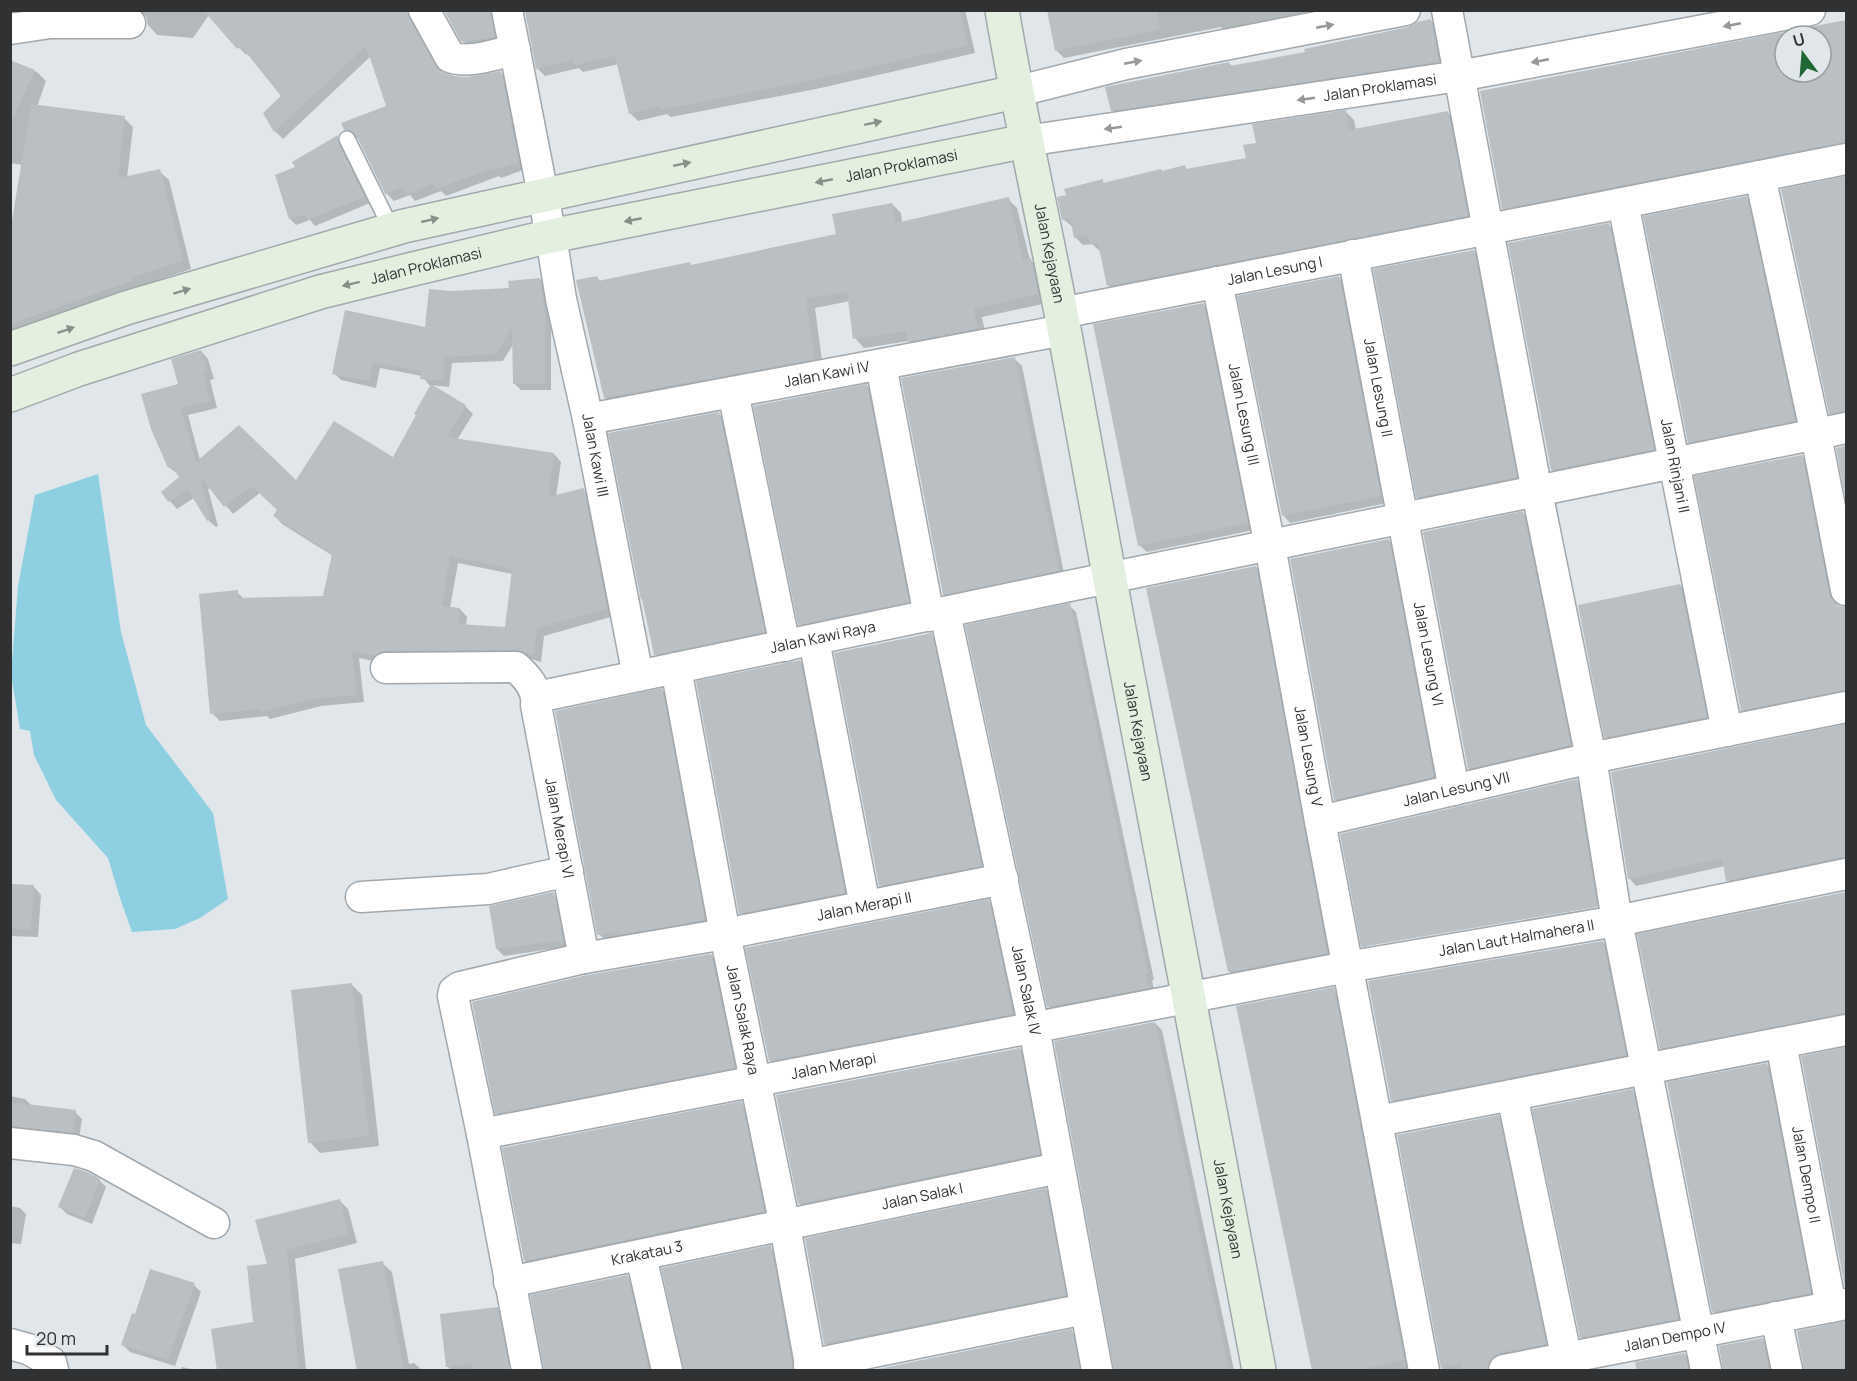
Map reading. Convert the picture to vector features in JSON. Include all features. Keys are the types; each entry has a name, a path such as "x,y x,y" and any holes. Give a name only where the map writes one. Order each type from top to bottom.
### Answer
{"street":[{"path":"424,10 450,57 459,60 470,59 515,50"},
{"name":"Jalan Kejayaan","path":"1002,10 1015,92 1063,322 1187,999 1259,1371"},
{"path":"10,349 126,308 392,230 1015,92 1126,64 1405,10"},
{"path":"1447,10 1537,492 1591,758 1617,921 1706,1371"},
{"name":"Jalan Proklamasi","path":"10,395 140,349 320,292 551,236 1026,141 1459,76 1810,10"},
{"name":"Jalan Kawi III","path":"511,11 515,50 561,299 588,419 638,676"},
{"path":"10,29 50,23 130,23"},
{"name":"Jalan Lesung I","path":"1063,322 1217,282 1846,159"},
{"path":"1760,176 1816,435 1846,590"},
{"name":"Jalan Rinjani II","path":"1623,203 1727,731"},
{"name":"Jalan Lesung II","path":"1353,255 1404,518"},
{"name":"Jalan Lesung III","path":"1217,282 1270,546"},
{"path":"126,308 140,349"},
{"name":"Jalan Kawi IV","path":"588,419 881,365 1063,322"},
{"name":"Jalan Salak IV","path":"881,365 937,614 1003,879 1034,1028 1097,1371"},
{"path":"733,392 785,646"},
{"name":"Jalan Kawi Raya","path":"537,697 1846,428"},
{"name":"Jalan Lesung VI","path":"1404,518 1454,790"},
{"name":"Jalan Lesung V","path":"1270,546 1424,1371"},
{"path":"814,640 865,906"},
{"path":"386,668 516,667 527,677 537,697"},
{"name":"Jalan Salak Raya","path":"676,668 725,934 785,1226 810,1368"},
{"name":"Jalan Merapi VI","path":"537,697 536,705 585,958"},
{"name":"Jalan Lesung VII","path":"1320,821 1591,758 1846,706"},
{"path":"361,897 488,889 568,871"},
{"name":"Jalan Laut Halmahera II","path":"1187,999 1347,968 1617,921 1846,874"},
{"name":"Jalan Merapi II","path":"482,1134 453,996 454,991 460,987 585,958 725,934 1003,879"},
{"name":"Jalan Merapi","path":"482,1134 1187,999"},
{"path":"1378,1121 1846,1030"},
{"name":"Jalan Dempo II","path":"1781,1043 1839,1305"},
{"path":"1512,1095 1567,1364"},
{"path":"482,1134 527,1371"},
{"path":"10,1143 74,1150 94,1156 214,1223"},
{"name":"Jalan Salak I","path":"785,1226 1059,1168"},
{"name":"Krakatau 3","path":"509,1282 785,1226"},
{"path":"641,1256 667,1371"},
{"name":"Jalan Dempo IV","path":"1504,1371 1567,1364 1698,1333 1839,1305"},
{"path":"810,1368 1085,1309"},
{"path":"1776,1317 1787,1371"},
{"path":"10,1344 28,1349 51,1362 53,1371"}],"lane":[{"path":"347,139 392,230"}],"water":[{"path":"98,474 121,632 146,725 213,813 228,899 200,918 175,929 132,932 108,858 56,800 34,755 30,731 20,729 11,674 18,586 35,495"}],"building":[{"path":"203,10 407,10 409,18 440,71 454,76 467,77 501,71 519,162 491,171 490,169 436,189 433,184 406,194 403,187 385,194 356,135 352,131 344,130 341,123 386,106 366,46 274,132 263,113 281,96 241,46 237,49"},
{"path":"444,10 490,10 495,37 461,42"},
{"path":"960,10 968,45 807,81 661,110 660,106 629,114 615,56 574,65 573,60 536,69 525,11"},
{"path":"1047,10 1157,10 1160,30 1055,51"},
{"path":"1431,19 1439,62 1111,111 1105,87 1229,62 1230,66 1305,52 1304,49 1408,27"},
{"path":"1846,20 1846,142 1502,209 1480,91 1773,34 1773,84 1833,84 1833,24 1825,24"},
{"path":"10,60 35,70 10,126"},
{"path":"31,104 125,116 118,178 160,169 183,260 130,278 132,281 10,324 10,233"},
{"path":"1346,110 1349,130 1448,111 1468,216 1107,286 1098,243 1091,245 1088,235 1074,238 1070,218 1062,220 1057,197 1066,195 1064,189 1103,179 1103,183 1161,169 1162,171 1185,165 1186,169 1246,158 1243,145 1256,143 1252,124"},
{"path":"338,135 338,143 365,197 307,220 305,214 289,219 275,175 295,167 292,162"},
{"path":"1846,176 1846,411 1829,414 1781,189"},
{"path":"1747,196 1795,421 1688,443 1643,216"},
{"path":"1009,197 1023,260 1031,258 1038,294 974,309 978,328 908,342 906,331 853,339 847,292 806,299 815,359 604,398 576,280 597,276 598,281 690,262 691,265 836,234 832,214 892,203 896,223"},
{"path":"1609,223 1654,449 1551,470 1508,243"},
{"path":"1474,250 1517,477 1416,498 1373,269"},
{"path":"1339,276 1381,496 1282,516 1237,296"},
{"path":"540,278 545,314 545,384 513,384 512,327 496,354 445,357 443,381 420,379 421,371 373,362 369,381 332,374 345,310 425,327 429,289 451,291 509,288 508,281"},
{"path":"1204,303 1248,523 1138,546 1093,324"},
{"path":"201,350 207,371 203,372 210,401 181,408 196,462 239,425 296,480 334,421 393,457 431,384 466,405 447,437 554,453 548,497 584,488 607,609 537,628 534,655 516,650 386,651 375,656 352,651 357,695 313,699 261,712 260,709 210,714 199,594 238,590 238,598 323,596 332,554 273,516 277,510 252,486 224,507 203,480 201,482 211,519 207,521 188,490 168,502 161,492 179,477 172,466 168,468 151,429 141,394 178,384 171,359","holes":["450,556 512,569 505,627 458,624 460,608 442,606"]},
{"path":"1015,357 1059,571 943,595 901,378"},
{"path":"867,384 909,602 798,625 753,406"},
{"path":"719,412 765,632 654,655 608,433"},
{"path":"1846,446 1846,502 1836,448"},
{"path":"1802,455 1829,593 1833,602 1846,607 1846,690 1741,711 1694,476"},
{"path":"1523,511 1571,745 1468,769 1423,532"},
{"path":"1389,539 1434,777 1334,800 1290,559"},
{"path":"1256,566 1327,953 1228,972 1146,588"},
{"path":"1680,584 1707,717 1604,738 1578,605"},
{"path":"1070,603 1148,973 1146,974 1149,988 1047,1007 965,625"},
{"path":"932,633 982,866 879,886 834,653"},
{"path":"800,660 845,893 739,914 696,681"},
{"path":"662,688 705,920 618,935 617,932 597,935 555,711"},
{"path":"1846,724 1846,857 1726,881 1722,858 1628,879 1611,772"},
{"path":"1577,779 1597,907 1361,947 1340,834"},
{"path":"10,884 34,885 31,930 10,929"},
{"path":"554,892 563,940 496,949 489,906"},
{"path":"1846,892 1846,1013 1660,1049 1637,934"},
{"path":"989,899 1013,1014 769,1061 745,948"},
{"path":"1603,941 1626,1055 1391,1101 1368,981"},
{"path":"711,954 735,1068 495,1114 472,1002 587,975"},
{"path":"352,983 369,1136 308,1143 291,990"},
{"path":"1334,987 1404,1360 1354,1371 1312,1371 1236,1006"},
{"path":"1155,1022 1229,1371 1114,1371 1054,1041"},
{"path":"1846,1047 1846,1287 1845,1287 1801,1056"},
{"path":"1020,1048 1040,1154 798,1204 776,1095"},
{"path":"1767,1063 1811,1293 1712,1312 1667,1082"},
{"path":"1633,1089 1678,1319 1580,1338 1532,1109"},
{"path":"742,1101 764,1211 524,1261 502,1148"},
{"path":"10,1102 76,1110 73,1133 10,1126"},
{"path":"1499,1115 1546,1344 1500,1353 1492,1357 1487,1371 1462,1371 1461,1363 1441,1368 1397,1135"},
{"path":"74,1168 100,1179 85,1218 58,1207"},
{"path":"1046,1188 1066,1295 824,1344 805,1238"},
{"path":"340,1199 349,1234 287,1250 299,1371 217,1371 211,1329 253,1322 247,1266 267,1264 255,1220"},
{"path":"771,1245 793,1371 684,1371 661,1268"},
{"path":"383,1261 404,1371 357,1371 338,1269"},
{"path":"150,1269 195,1283 168,1360 121,1345 132,1313 135,1314"},
{"path":"628,1275 649,1371 544,1371 530,1295"},
{"path":"498,1307 510,1371 472,1371 472,1364 446,1367 440,1314"},
{"path":"1846,1321 1846,1371 1804,1371 1797,1331"},
{"path":"1072,1329 1080,1371 869,1371"},
{"path":"1763,1338 1769,1371 1723,1371 1719,1346"},
{"path":"1685,1353 1689,1371 1637,1371 1635,1362"}]}
